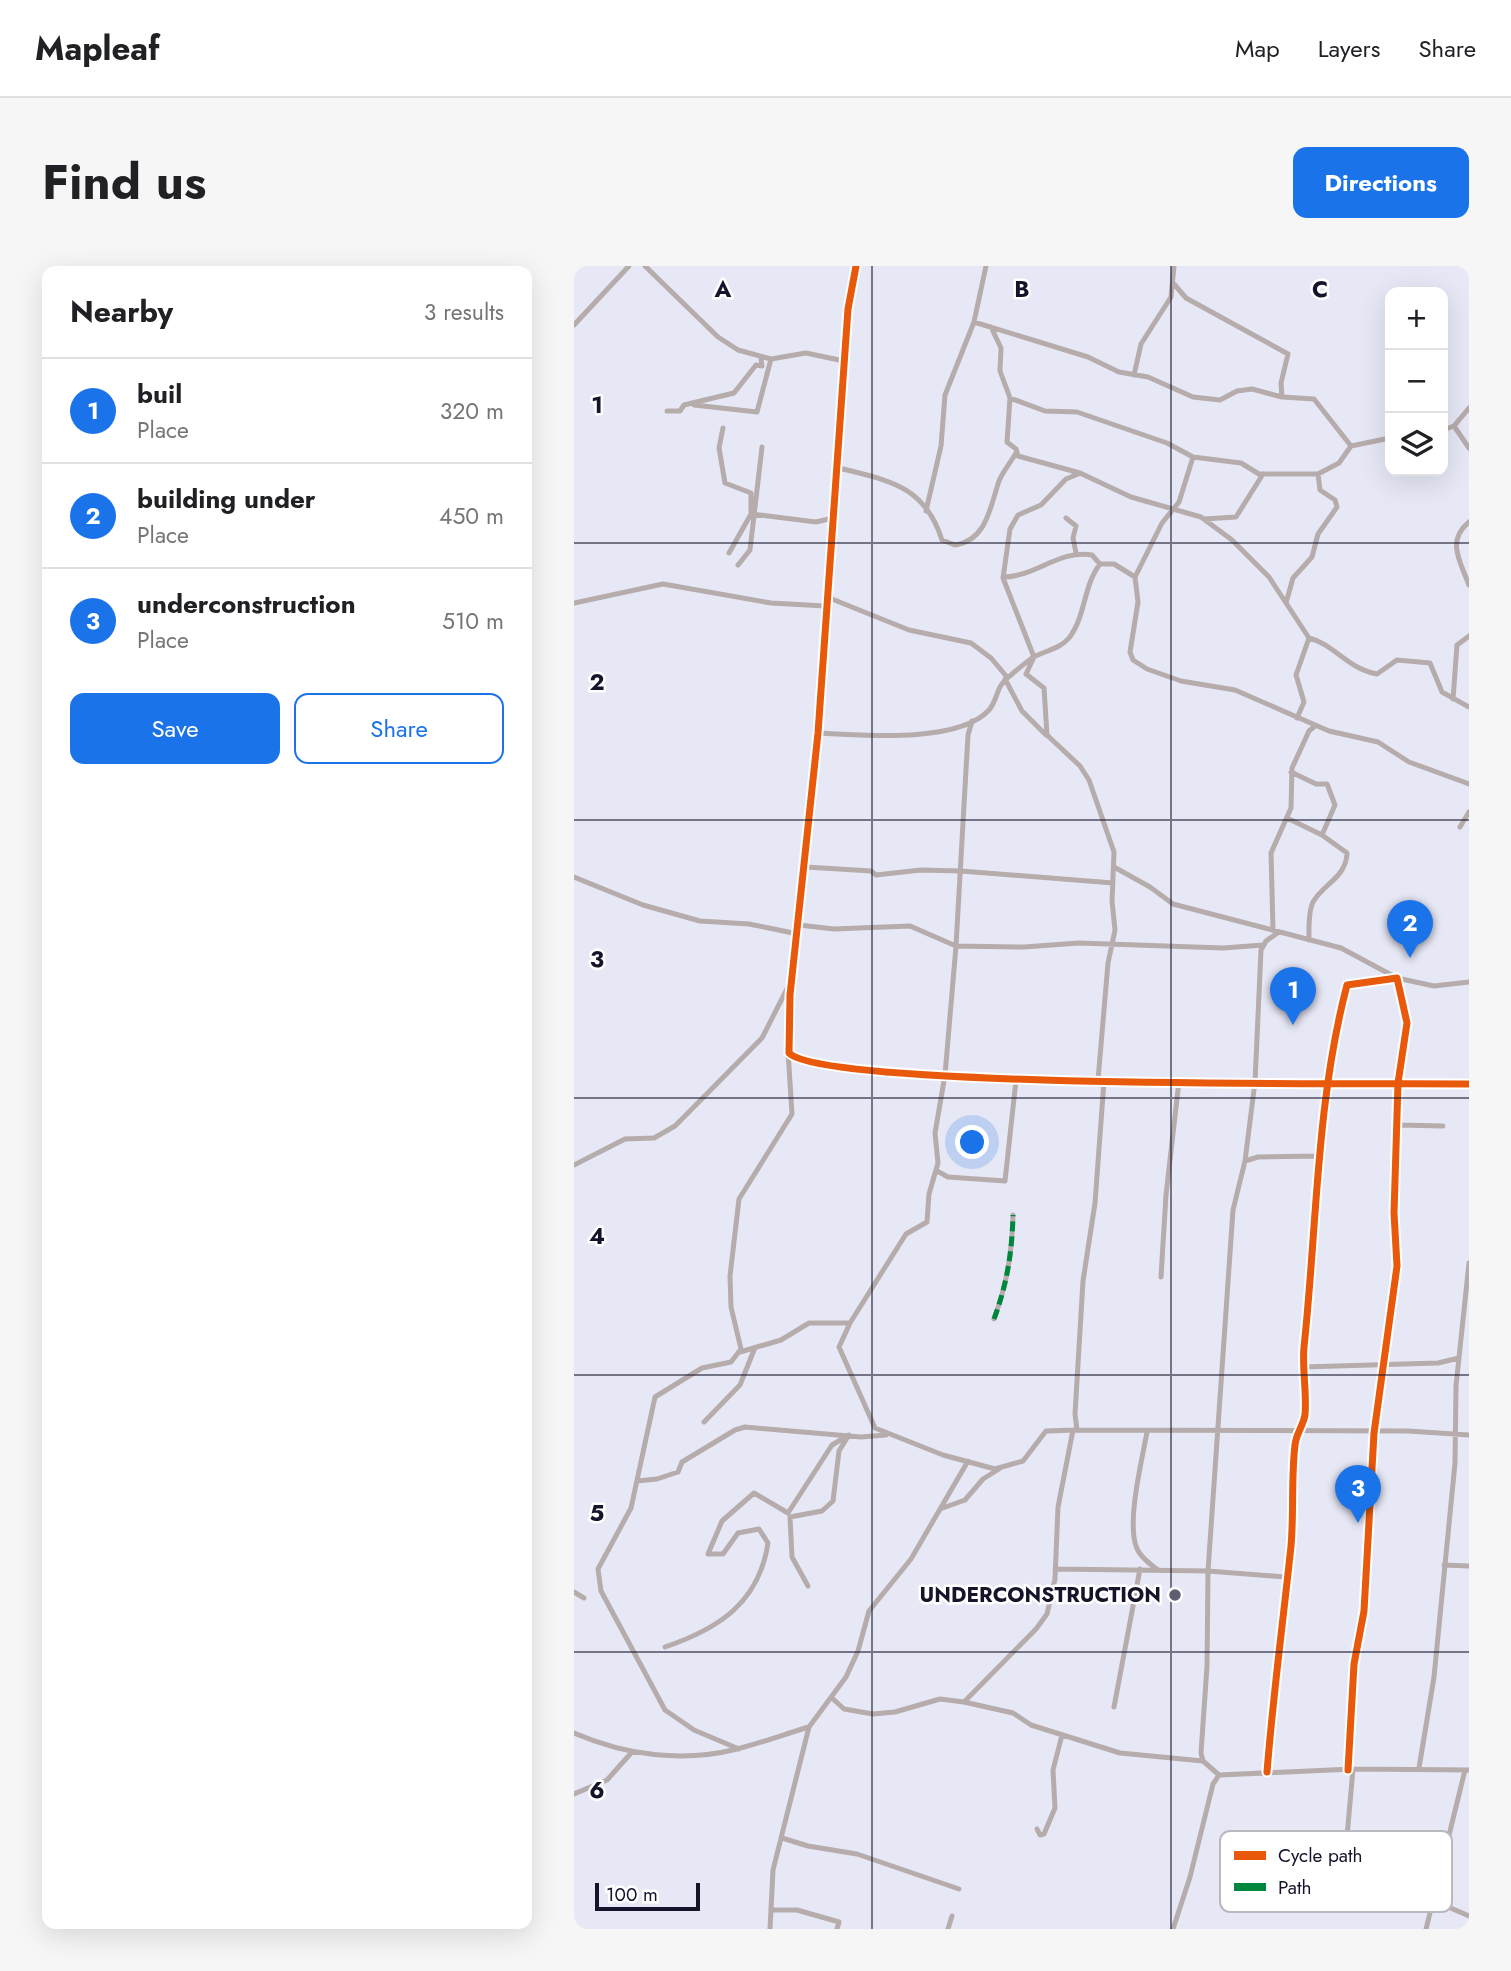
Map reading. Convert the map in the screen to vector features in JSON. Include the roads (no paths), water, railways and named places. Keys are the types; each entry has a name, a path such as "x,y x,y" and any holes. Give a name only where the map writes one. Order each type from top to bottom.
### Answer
{"street":[{"path":"574,325 629,266"},
{"path":"645,266 718,337 738,350 761,358 806,353 844,361"},
{"path":"740,1352 740,1336 731,1307 730,1276 739,1199 792,1114 788,1048 791,980 806,867 806,826 818,733 848,309 856,266"},
{"path":"926,511 941,446 945,395 974,322 986,266"},
{"path":"1134,375 1141,344 1171,297 1174,266"},
{"path":"1174,285 1186,298 1288,354 1281,383 1282,397"},
{"path":"974,322 1088,357 1119,372 1148,377 1202,399 1224,399 1237,391 1252,389 1282,397 1314,399 1351,446"},
{"path":"991,327 1001,348 1000,370 1010,398 1007,442 1023,459 1080,473 1114,486 1131,497 1175,507 1204,519 1232,540 1269,577 1310,638 1323,642 1341,659 1367,672 1380,673 1397,660 1430,663 1442,692 1469,708"},
{"path":"667,411 680,411 684,405 734,393 756,365 762,366 761,358"},
{"path":"694,405 757,412 761,406 765,373 771,359"},
{"path":"1010,398 1034,408 1072,411 1099,419 1167,443 1193,457 1241,463 1263,474 1318,474 1339,463 1351,446 1385,439"},
{"path":"1448,428 1454,426 1469,408"},
{"path":"1454,426 1469,449"},
{"path":"723,428 719,448 725,483 751,493 753,513 729,553"},
{"path":"738,565 750,550 762,447"},
{"path":"835,467 902,485 937,525 942,540 948,544 962,544 977,537 985,523 999,480 1016,452"},
{"path":"1193,457 1175,507 1150,543 1135,577 1138,602 1130,652 1133,660 1147,669 1181,681 1236,690 1315,726 1378,742 1409,762 1469,784"},
{"path":"1048,737 1044,688 1026,674 1034,657 1003,576 1010,529 1016,518 1041,505 1066,479 1080,473"},
{"path":"1204,519 1236,517 1263,474"},
{"path":"1286,603 1293,578 1312,557 1318,534 1337,507 1335,500 1321,490 1318,474"},
{"path":"753,513 816,522 833,518"},
{"path":"1066,518 1076,526 1073,538 1076,553"},
{"path":"1469,522 1457,534 1455,545 1469,585"},
{"path":"1003,576 1037,569 1046,563 1076,553 1092,555 1100,564 1114,564 1135,577"},
{"path":"818,733 926,732 954,729 972,721 989,710 996,691 1006,678 1034,657 1067,641 1077,623 1090,581 1100,564"},
{"path":"574,603 663,584 771,603 825,606"},
{"path":"827,597 909,630 971,643 991,658 1006,678 1022,711 1080,766 1089,780 1102,826 1112,847 1115,930 1108,963 1095,1203 1083,1281 1075,1430 1058,1507 1055,1569 1047,1614 1036,1629 964,1702"},
{"path":"1453,699 1457,645 1469,636"},
{"path":"1297,718 1304,702 1296,675 1310,638"},
{"path":"972,721 968,735 956,946 945,1075 935,1133 937,1171 929,1194 927,1223 906,1234 839,1344 872,1426 968,1461 999,1469"},
{"path":"1203,1761 1201,1746 1207,1666 1213,1476 1220,1429 1233,1210 1245,1161 1255,1082 1263,945 1276,930 1270,858 1292,801 1291,772 1309,732 1315,726"},
{"path":"1291,772 1316,784 1327,785 1333,796 1334,811 1322,835"},
{"path":"1460,827 1469,812"},
{"path":"1287,818 1345,850 1347,858 1338,878 1322,890 1312,903 1308,940"},
{"path":"806,867 871,872 876,875 921,870 1113,884"},
{"path":"1114,867 1150,887 1173,904 1349,951 1397,978 1434,986 1469,982"},
{"path":"574,877 616,891 643,905 700,921 749,924 798,934"},
{"path":"799,925 834,929 910,926 956,946 1223,948 1263,945"},
{"path":"1347,1831 1354,1664 1364,1611 1374,1433 1397,1266 1394,1213 1398,1083 1407,1023 1397,978"},
{"path":"1267,1772 1286,1577 1295,1445 1305,1412 1303,1367 1318,1156 1326,1086 1347,985 1397,978"},
{"path":"574,1165 625,1139 654,1138 676,1126 762,1038 791,980"},
{"path":"788,1048 789,1054 798,1060 1016,1080 1255,1082 1326,1086 1469,1084"},
{"path":"937,1171 948,1177 1005,1181 1016,1080"},
{"path":"1161,1277 1166,1195 1179,1081"},
{"path":"1398,1125 1443,1126"},
{"path":"1245,1161 1267,1156 1318,1156"},
{"path":"994,1319 1006,1286 1012,1251 1013,1215"},
{"path":"1419,1768 1434,1677 1469,1263"},
{"path":"739,1749 694,1730 666,1710 601,1591 599,1566 631,1508 655,1398 702,1368 731,1362 740,1352 754,1350 788,1337 809,1323 850,1323"},
{"path":"704,1422 740,1385 754,1350"},
{"path":"1303,1367 1438,1363 1459,1358"},
{"path":"637,1481 657,1479 678,1472 684,1461 741,1428 849,1435 889,1434"},
{"path":"940,1509 965,1500 982,1479 999,1469 1023,1461 1046,1431 1147,1433 1220,1429 1469,1434"},
{"path":"1147,1433 1138,1479 1135,1543 1140,1554 1158,1570"},
{"path":"808,1587 792,1557 790,1517 822,1511 833,1501 839,1451 849,1435"},
{"path":"665,1647 696,1636 737,1610 764,1566 768,1543 758,1529 738,1533 723,1554 708,1554 722,1521 754,1493 788,1513 832,1445 849,1435"},
{"path":"770,1929 774,1870 809,1727 832,1698 858,1651 869,1611 911,1559 968,1461"},
{"path":"1444,1565 1469,1566"},
{"path":"1055,1569 1208,1571 1286,1577"},
{"path":"1114,1707 1128,1647 1140,1569"},
{"path":"574,1592 584,1598"},
{"path":"832,1698 844,1709 861,1713 895,1712 940,1699 964,1702 1013,1713 1031,1725 1120,1753 1203,1761 1219,1775 1351,1769 1467,1770 1452,1833"},
{"path":"574,1733 619,1750 691,1755 739,1749 809,1727"},
{"path":"1037,1829 1040,1835 1044,1834 1055,1808 1053,1770 1062,1735"},
{"path":"574,1794 607,1780 632,1752"},
{"path":"1173,1929 1190,1877 1213,1784 1219,1775"},
{"path":"782,1838 808,1846 857,1854 959,1889"},
{"path":"1452,1909 1469,1916"},
{"path":"772,1910 797,1910 839,1922 837,1929"},
{"path":"948,1929 952,1916"}],"place":[{"name":"building under","path":"1410,958"},
{"name":"buil","path":"1293,1025"},
{"name":"underconstruction","path":"1358,1523"},
{"name":"UNDERCONSTRUCTION","path":"1175,1595"}]}
